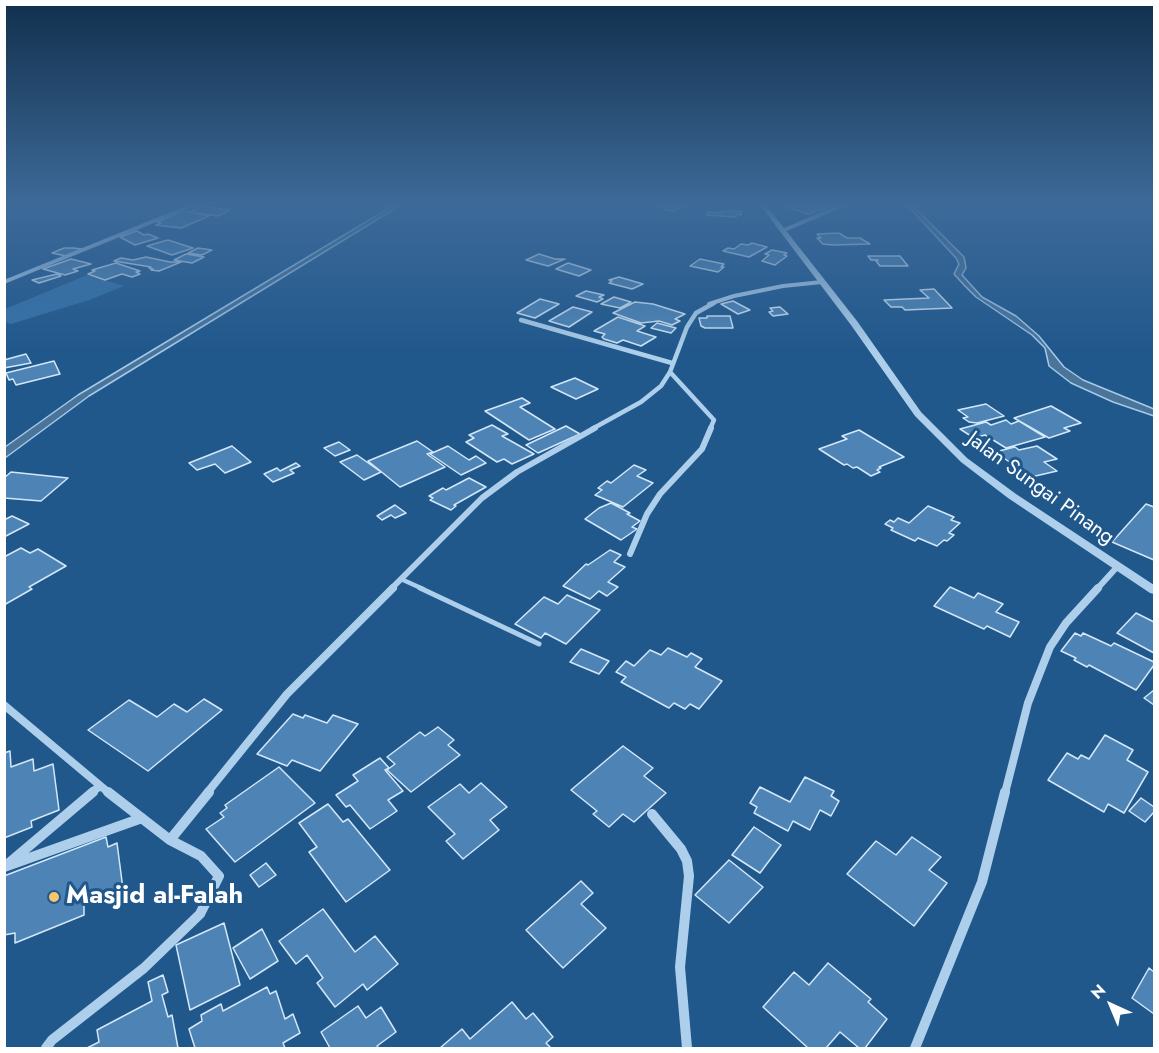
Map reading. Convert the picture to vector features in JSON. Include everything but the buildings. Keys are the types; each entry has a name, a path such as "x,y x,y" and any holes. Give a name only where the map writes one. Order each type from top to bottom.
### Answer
{"street":[{"path":"4,282 72,254"},
{"name":"Jalan Sungai Pinang","path":"802,254 918,414 964,460 1012,496 1155,590"},
{"path":"170,840 286,694 482,498 501,483 641,402 661,386 670,372 687,327 696,313 707,305 753,291 822,282"},
{"path":"520,320 672,363"},
{"path":"630,554 647,514 660,494 702,449 714,420 670,372"},
{"path":"915,1048 982,882 1028,703 1050,647 1066,623 1117,567"},
{"path":"4,705 100,786 170,840 201,856 219,876 200,914 144,968 52,1040 46,1048"},
{"path":"4,867 100,786"},
{"path":"652,814 681,849 687,861 689,876 680,967 687,1048"},
{"path":"4,867 142,818"}],"lane":[{"path":"400,579 539,644"}],"shaded area":[{"path":"312,254 321,254 89,396 5,458 5,447 78,395"},
{"path":"952,254 961,254 964,257 966,268 962,275 982,297 1016,316 1039,336 1064,367 1083,380 1154,409 1154,416 1113,402 1071,383 1049,366 1045,348 1032,335 976,297 954,274 959,264"},
{"path":"87,275 124,286 89,300 11,324 5,322 5,309"}],"place":[{"name":"Masjid al-Falah","path":"54,897"}]}
